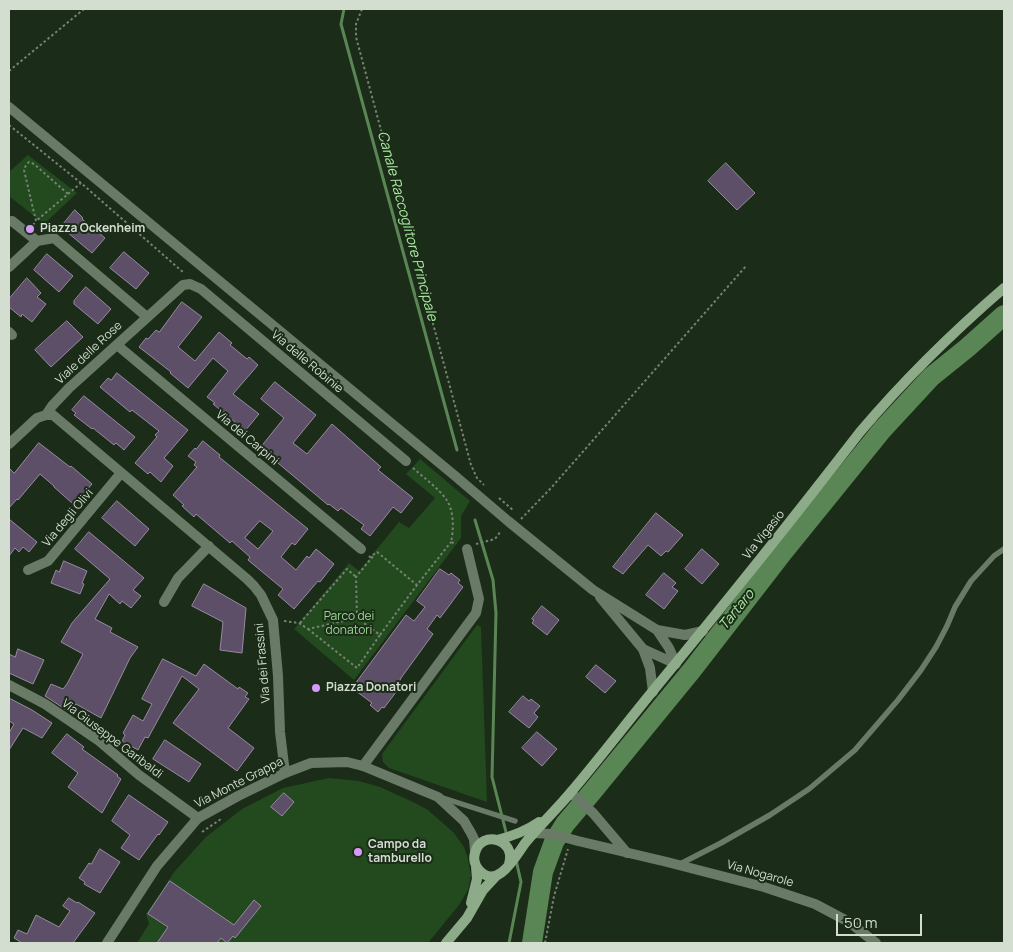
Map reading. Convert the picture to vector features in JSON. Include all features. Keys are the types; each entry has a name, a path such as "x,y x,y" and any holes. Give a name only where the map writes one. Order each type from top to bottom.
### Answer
{"main road":[{"name":"Via Vigasio","path":"446,943 467,918 483,890 503,871 537,828 573,795 652,692 703,631 860,432 884,404 954,333 1004,288"},
{"name":"Via Vigasio","path":"491,840 511,837 537,828"},
{"path":"467,918 477,879 474,861 475,851 480,844 491,840 503,843 508,847 511,856 503,871 486,875 481,873 476,866"}],"street":[{"path":"9,107 593,590 657,630 684,635 703,631"},
{"path":"12,221 36,241"},
{"path":"9,267 36,241 54,238 147,317"},
{"name":"Viale delle Rose","path":"9,444 37,418 46,415 69,388 183,285 190,284"},
{"name":"Via delle Robinie","path":"190,284 201,289 406,461"},
{"name":"Via dei Carpini","path":"117,345 361,549"},
{"name":"Via dei Frassini","path":"46,415 52,415 209,546 254,586 261,595 272,620 278,676 280,732 285,773"},
{"name":"Via degli Olivi","path":"28,570 48,562 121,473"},
{"path":"164,602 178,578 209,546"},
{"path":"363,766 476,613 479,599 471,547"},
{"path":"593,590 643,649 650,668 652,692"},
{"path":"657,630 669,648 676,664"},
{"path":"643,649 676,664"},
{"name":"Via Giuseppe Garibaldi","path":"9,685 45,704 98,740 139,775 198,818"},
{"name":"Via Monte Grappa","path":"107,943 157,866 198,818 285,773 311,763 347,762 363,766 438,796 464,821 472,833 475,851"},
{"path":"573,795 593,813 627,853"},
{"name":"Via Nogarole","path":"537,828 571,839 764,887 815,904 849,922 876,943"},
{"name":"Via Monte Grappa","path":"472,833 491,840"},
{"path":"604,847 610,842 612,837"}],"lane":[{"path":"678,865 721,844 777,810 809,788 855,750 921,670 936,647 970,581 994,556 1004,549"},
{"name":"Via Monte Grappa","path":"438,796 512,820"}],"path":[{"path":"9,71 84,9"},
{"path":"362,9 356,24 356,37 471,465 477,478 487,488"},
{"path":"9,125 81,183 183,272 190,284"},
{"path":"36,221 24,170 26,165 30,162 34,164 68,194"},
{"path":"28,234 36,221 81,183"},
{"path":"515,527 746,266"},
{"path":"272,620 300,623 357,668 417,585 452,542 452,515 446,500 406,461"},
{"path":"493,493 513,510 513,515"},
{"path":"452,542 471,547 490,541 495,539 504,525"},
{"path":"361,549 370,557 377,552"},
{"path":"377,552 417,585"},
{"path":"357,618 356,577 377,552"},
{"path":"300,623 347,569 356,577"},
{"path":"308,629 357,618 380,635"},
{"path":"200,833 222,818"},
{"path":"545,943 554,896 571,839"}],"green space":[{"path":"28,155 77,193 44,224 9,196 9,172"},
{"name":"Parco dei donatori","path":"420,459 470,501 461,516 461,538 354,680 294,629 349,563 359,571 399,522 409,528 435,498 406,474"},
{"path":"477,625 481,627 487,802 389,768 383,762 382,754"},
{"path":"329,778 359,781 380,787 415,803 428,810 454,833 464,847 471,876 468,890 459,905 428,943 137,943 149,924 146,914 175,871 206,837 242,809 283,788"}],"building":[{"path":"726,163 755,193 737,210 708,181"},
{"path":"75,210 82,219 105,238 92,253 61,227"},
{"path":"124,252 149,273 136,289 110,268"},
{"path":"47,254 73,276 59,292 34,270"},
{"path":"27,278 41,293 37,297 46,304 32,322 22,314 21,317 9,307 9,299"},
{"path":"86,287 111,309 98,324 74,304 74,301"},
{"path":"182,302 202,317 178,347 195,361 219,332 232,343 230,345 247,359 249,357 258,365 233,394 259,414 245,431 207,397 228,371 213,358 188,388 139,347 156,330 159,332"},
{"path":"67,321 83,337 51,367 35,350"},
{"path":"117,373 188,430 164,458 173,466 161,482 150,472 148,474 135,463 157,437 155,435 159,431 132,410 130,412 100,387 108,378 111,380"},
{"path":"275,382 316,415 293,443 307,454 332,424 381,467 378,470 413,498 401,513 393,507 370,536 361,529 364,525 341,508 338,511 328,505 260,448 284,418 261,399"},
{"path":"84,396 135,437 124,450 116,443 114,445 74,415 76,413 72,410"},
{"path":"203,441 220,455 219,457 308,529 295,545 292,543 281,557 296,570 307,556 309,558 316,549 334,564 294,609 278,595 283,589 248,560 250,557 232,541 230,543 196,514 194,517 173,495 197,467 194,465 196,462 188,456","holes":["260,521 273,531 258,549 245,538"]},
{"path":"39,443 92,484 80,498 78,496 72,503 40,474 9,508 9,468 14,473"},
{"path":"117,501 149,529 135,546 102,518"},
{"path":"656,513 683,535 668,552 666,551 661,556 648,545 623,574 613,567"},
{"path":"9,519 37,542 29,552 23,547 19,552 15,548 9,556"},
{"path":"89,532 144,578 133,590 141,596 131,608 122,601 120,604 109,594 95,619 112,628 110,632 138,647 130,658 101,718 76,704 71,713 45,696 51,684 63,689 67,684 83,654 61,642 72,623 110,579 75,549"},
{"path":"702,549 719,564 702,584 685,569"},
{"path":"64,561 87,571 80,594 51,583 56,570 59,572"},
{"path":"440,569 449,575 451,573 460,580 458,583 463,587 440,618 437,615 427,629 433,634 401,678 399,682 402,684 384,708 382,707 378,712 370,705 372,703 352,688 406,615 414,621 425,607 417,601"},
{"path":"664,573 676,583 672,587 678,591 664,609 646,595"},
{"path":"204,584 246,608 242,653 220,650 223,622 192,606"},
{"path":"542,606 559,620 547,635 532,623 534,620 532,619"},
{"path":"18,649 44,660 33,684 9,673 9,654 15,657"},
{"path":"163,659 196,676 204,664 238,689 239,687 248,693 245,697 249,699 228,728 254,748 237,771 173,723 199,689 182,676 148,738 145,737 138,750 122,741 125,735 123,733 133,715 143,721 152,704 142,699"},
{"path":"596,665 616,681 605,693 586,677"},
{"path":"523,696 540,706 534,713 538,717 529,728 509,712"},
{"path":"9,698 52,723 42,738 23,728 9,750 9,733 14,724 9,721"},
{"path":"537,732 557,749 542,766 522,748"},
{"path":"67,734 84,747 82,749 121,779 102,813 68,787 78,773 52,753"},
{"path":"165,740 201,764 189,782 153,759"},
{"path":"284,793 294,802 282,816 271,807"},
{"path":"129,795 168,822 139,860 121,848 130,835 112,821"},
{"path":"100,849 120,862 100,893 84,884 85,882 79,878 89,863 91,864"},
{"path":"170,881 234,925 254,900 261,906 235,938 233,936 227,943 221,938 217,943 157,943 168,927 148,914"},
{"path":"69,898 95,913 73,943 22,943 14,938 18,930 27,934 36,915 59,927 70,911 63,906"}],"waterway":[{"name":"Canale Raccoglitore Principale","path":"344,9 341,24 457,450"},
{"name":"Tartaro","path":"532,943 543,872 554,842 565,824 692,670 784,551 882,430 931,377 1004,315"},
{"name":"Canale Raccoglitore Principale","path":"475,520 493,580 496,613 492,777 507,836"},
{"name":"Canale Raccoglitore Principale","path":"509,943 521,882 516,860"}],"place":[{"name":"Piazza Ockenheim","path":"30,229"},
{"name":"Piazza Donatori","path":"316,688"},
{"name":"Campo da tamburello","path":"358,852"}]}
